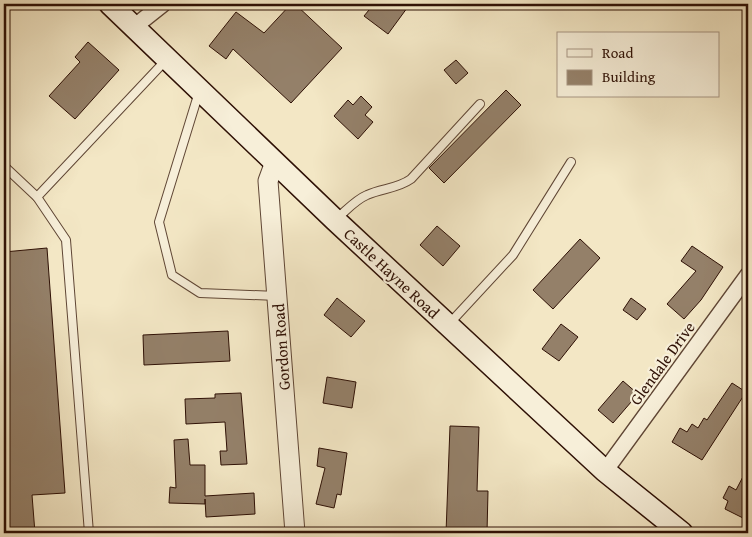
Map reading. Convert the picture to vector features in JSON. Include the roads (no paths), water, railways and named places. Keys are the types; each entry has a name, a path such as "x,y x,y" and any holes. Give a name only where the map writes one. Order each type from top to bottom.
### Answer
{"main road":[{"name":"Castle Hayne Road","path":"110,4 335,220 605,471 682,533"}],"street":[{"path":"134,27 162,4"},
{"name":"Gordon Road","path":"274,162 268,181 294,533"},
{"name":"Glendale Drive","path":"605,471 748,275"}],"lane":[{"path":"37,197 168,59"},
{"path":"200,90 158,222 172,275 200,293 277,296"},
{"path":"335,220 358,200 369,194 400,187 411,179 480,104"},
{"path":"448,325 513,255 571,162"},
{"path":"4,166 37,197 66,240 89,533"}]}
